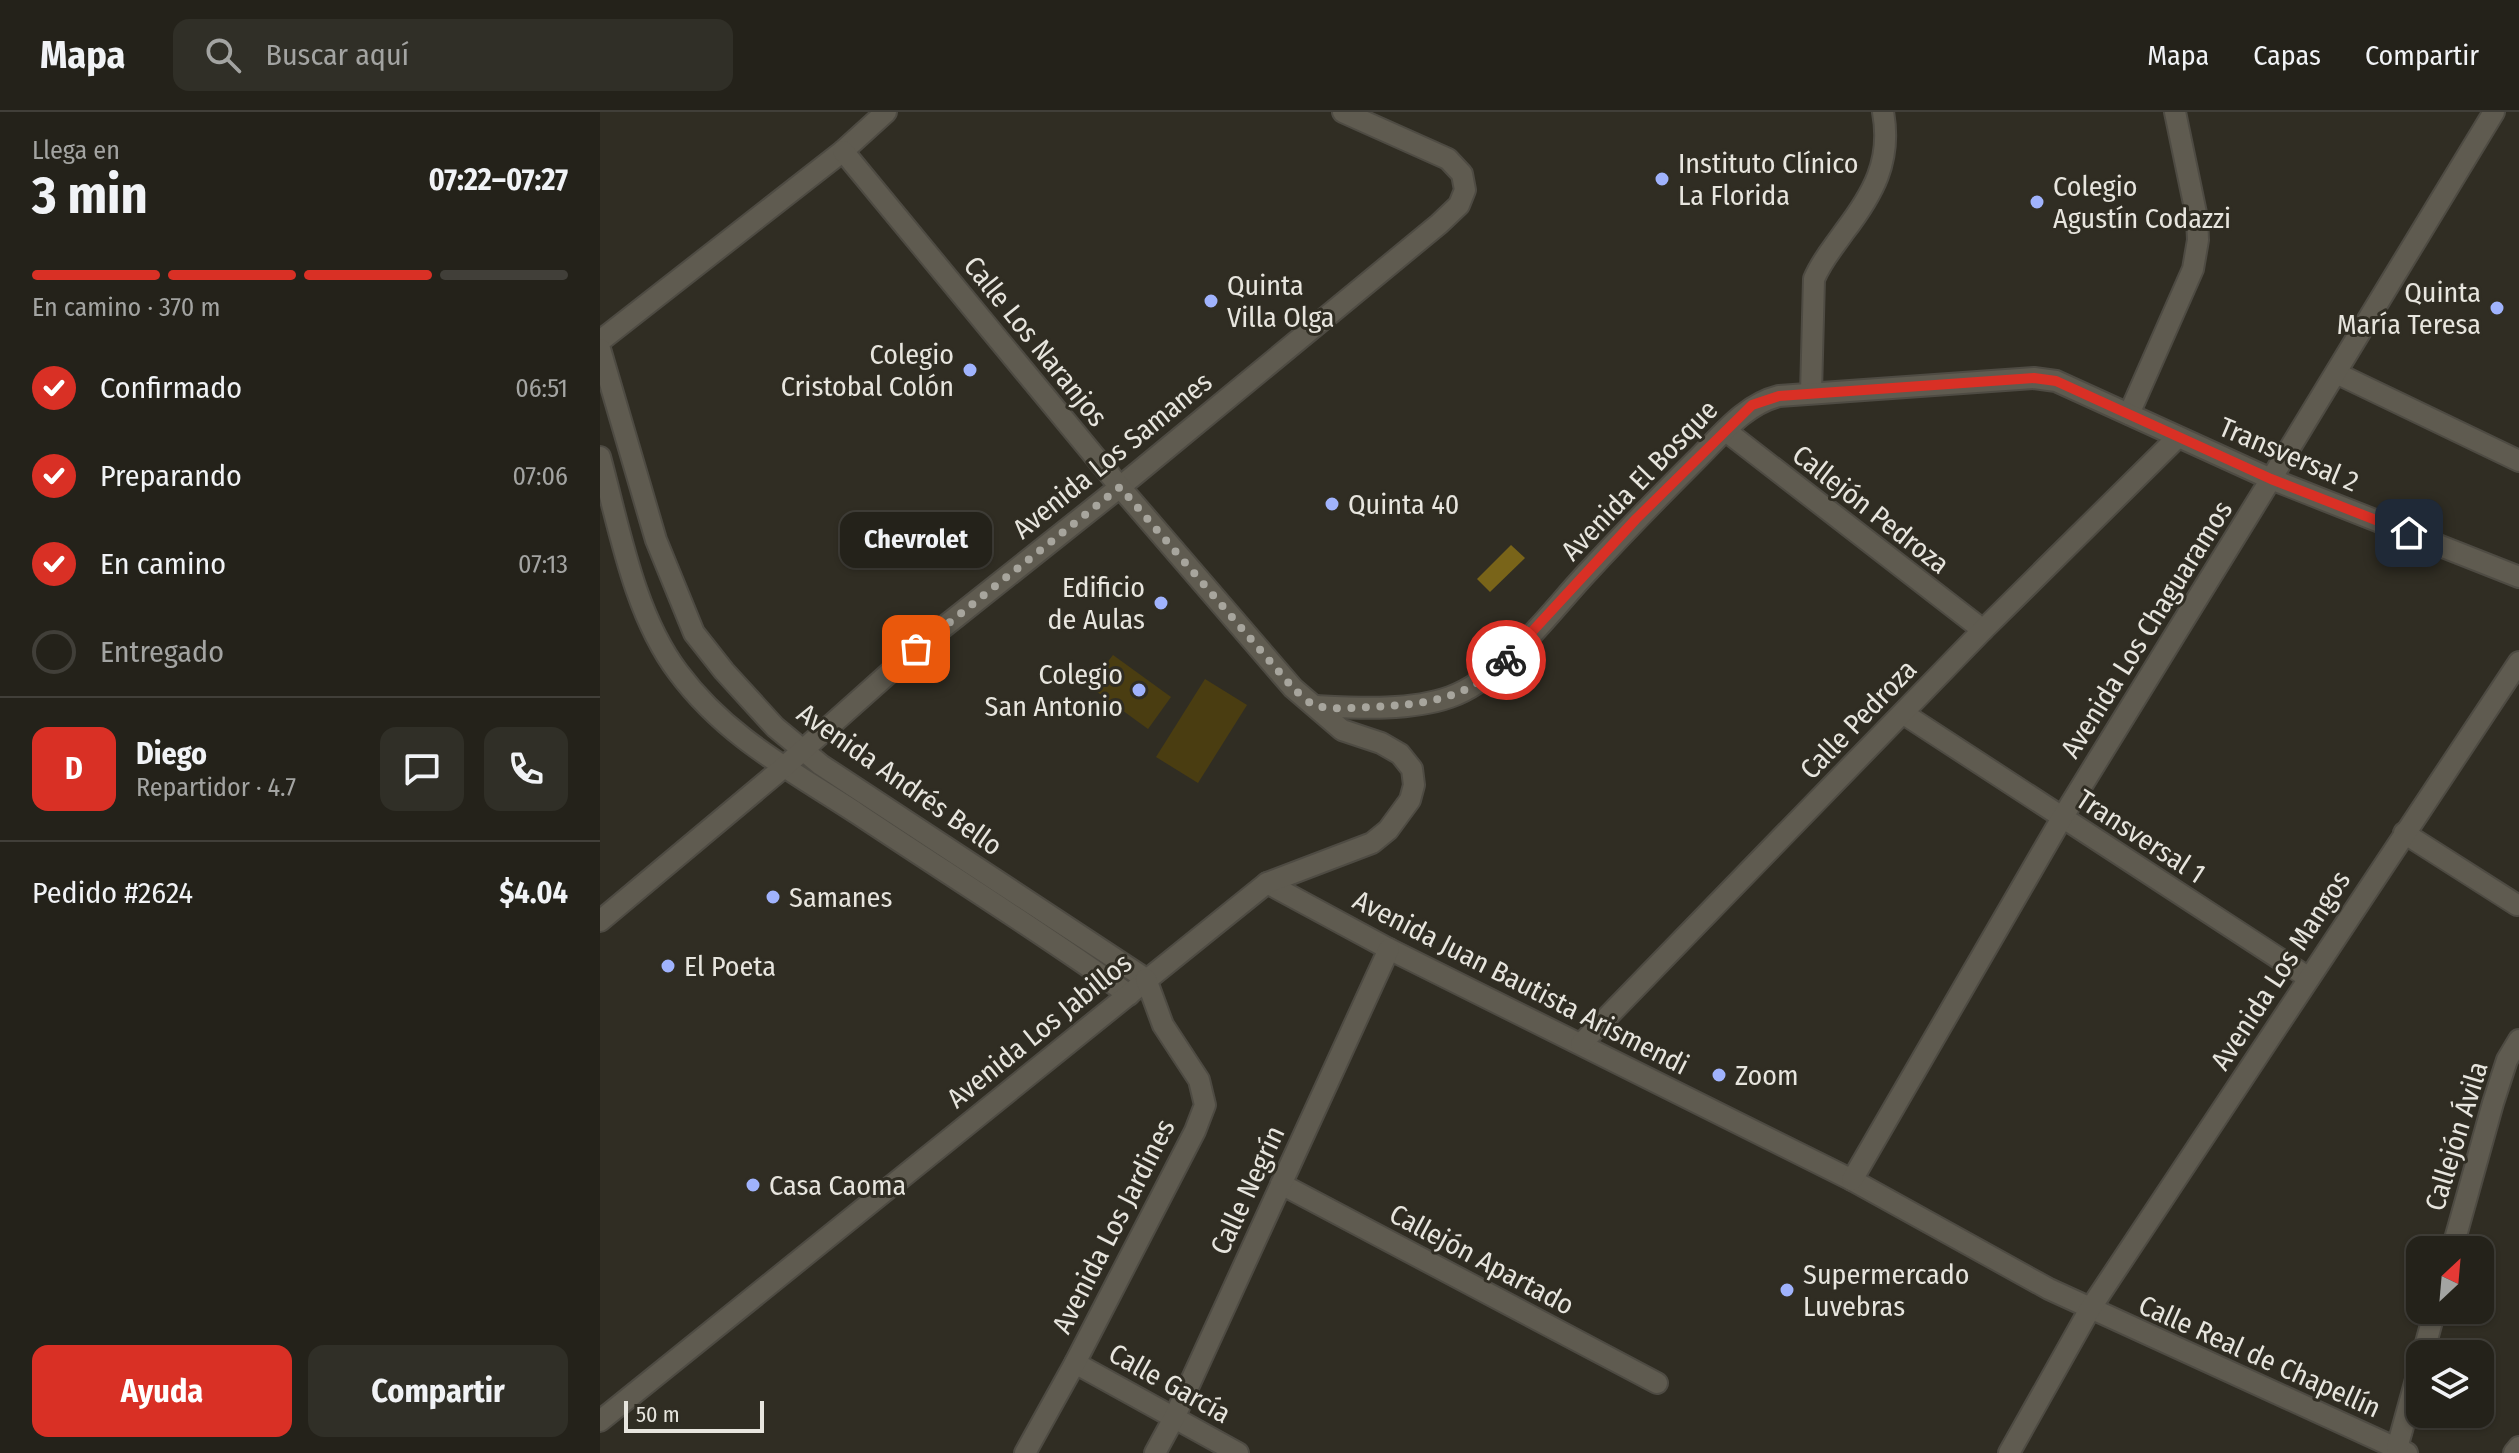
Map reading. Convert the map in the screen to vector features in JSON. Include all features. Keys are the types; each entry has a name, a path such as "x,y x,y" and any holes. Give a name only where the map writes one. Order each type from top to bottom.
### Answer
{"street":[{"path":"600,341 843,151 886,112"},
{"name":"Avenida Los Samanes","path":"600,921 784,767 916,649 1120,487 1459,205 1465,190 1462,174 1448,159 1343,112"},
{"path":"1811,393 1814,279 1821,262 1873,191 1884,160 1886,127 1883,112"},
{"path":"2129,414 2193,269 2198,240 2197,218 2175,112"},
{"name":"Avenida Los Chaguaramos","path":"1852,1180 2062,818 2494,112"},
{"name":"Calle Los Naranjos","path":"843,151 1120,487 1293,688 1317,706"},
{"name":"Avenida Andrés Bello","path":"600,349 656,540 694,633 724,671 775,727 821,765 1146,979"},
{"path":"2336,373 2519,461"},
{"name":"Avenida El Bosque","path":"1317,706 1352,708 1421,703 1448,698 1475,686 1501,665 1636,519 1752,405 1764,400 1811,393 2034,378 2056,381 2129,414"},
{"name":"Transversal 2","path":"2129,414 2271,479 2519,577"},
{"name":"Callejón Pedroza","path":"1726,431 1983,630"},
{"name":"Calle Pedroza","path":"1581,1044 1983,630 2178,437"},
{"name":"Avenida Andrés Bello","path":"600,457 643,605 677,671 705,703 739,736 784,767 1129,995"},
{"name":"Avenida Los Mangos","path":"2009,1453 2090,1309 2519,662"},
{"name":"Avenida Los Jabillos","path":"600,1421 1267,883 1372,843 1388,830 1410,800 1414,785 1412,769 1400,754 1381,743 1342,730 1317,706"},
{"name":"Transversal 1","path":"1904,714 2309,978"},
{"path":"2404,833 2517,905"},
{"name":"Avenida Juan Bautista Arismendi","path":"1267,883 1389,949 1852,1180 2090,1309"},
{"name":"Calle Negrín","path":"1155,1453 1174,1418 1389,949"},
{"name":"Avenida Los Jardines","path":"1025,1453 1195,1131 1205,1105 1199,1080 1163,1025 1146,979"},
{"name":"Callejón Ávila","path":"2456,1236 2493,1103 2507,1060 2519,1040"},
{"name":"Callejón Apartado","path":"1281,1184 1657,1383"},
{"name":"Calle Real de Chapellín","path":"2090,1309 2402,1451"},
{"name":"Calle García","path":"1075,1363 1238,1453"},
{"path":"2402,1451 2407,1428"},
{"path":"2514,1453 2519,1447"}],"shaded area":[{"path":"1511,545 1525,558 1490,592 1477,579"},
{"path":"1113,655 1171,697 1148,729 1089,686"},
{"path":"1205,679 1247,705 1198,783 1156,757"}],"way so far":[{"path":"916,649 1120,487 1293,688 1317,706 1390,706 1448,698 1475,686 1506,660"}],"place":[{"name":"Instituto Clínico La Florida","path":"1662,179"},
{"name":"Colegio Agustín Codazzi","path":"2037,202"},
{"name":"Quinta Villa Olga","path":"1211,301"},
{"name":"Quinta María Teresa","path":"2497,308"},
{"name":"Colegio Cristobal Colón","path":"970,370"},
{"name":"Quinta 40","path":"1332,504"},
{"name":"Edificio de Aulas","path":"1161,603"},
{"name":"Chevrolet","path":"916,649"},
{"name":"Colegio San Antonio","path":"1139,690"},
{"name":"Samanes","path":"773,897"},
{"name":"El Poeta","path":"668,966"},
{"name":"Zoom","path":"1719,1075"},
{"name":"Casa Caoma","path":"753,1185"},
{"name":"Supermercado Luvebras","path":"1787,1290"}],"route":[{"path":"1506,660 1636,519 1752,405 1779,396 2034,378 2056,381 2271,479 2409,533"}]}
